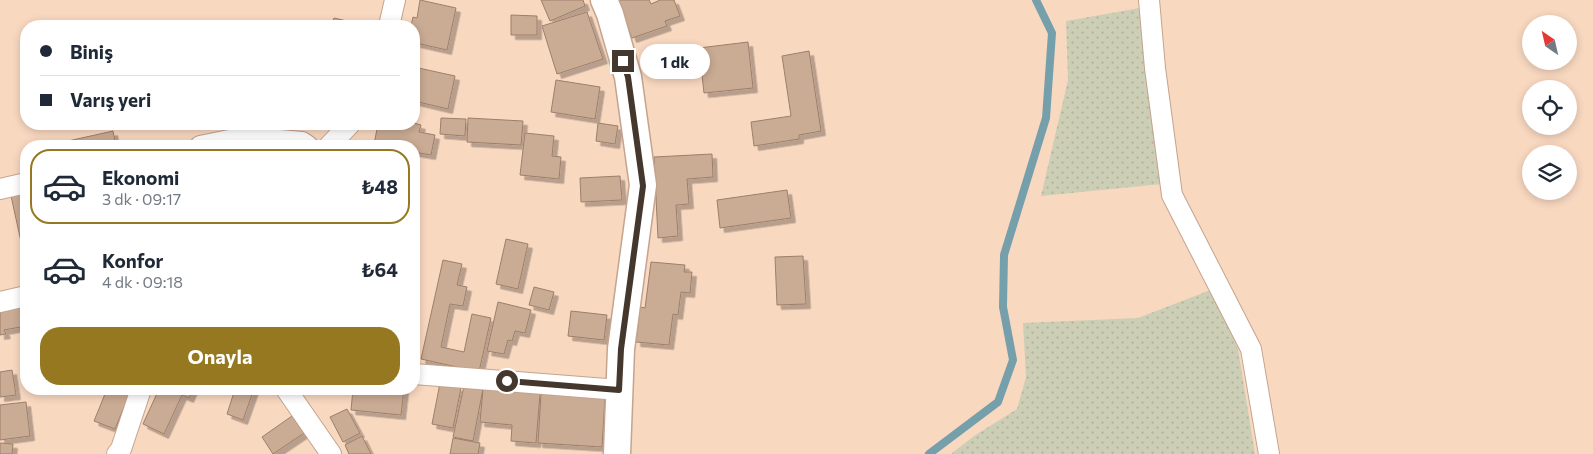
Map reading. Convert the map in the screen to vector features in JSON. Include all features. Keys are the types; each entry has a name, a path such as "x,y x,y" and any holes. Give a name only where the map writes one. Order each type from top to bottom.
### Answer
{"street":[{"path":"390,20 395,0"},
{"path":"604,0 610,14 628,77 643,186 621,349 617,454"},
{"path":"1149,0 1155,68 1172,195 1251,349 1269,454"},
{"path":"335,140 344,130"},
{"path":"229,140 244,137 279,140"},
{"path":"0,189 20,185"},
{"path":"0,302 20,297"},
{"path":"420,374 619,390"},
{"path":"117,454 121,448 139,395"},
{"path":"290,395 331,454"}],"green space":[{"path":"1140,8 1162,184 1041,196 1068,80 1066,21"},
{"path":"1213,289 1238,349 1255,454 951,454 974,436 1017,409 1026,377 1023,323 1138,318"}],"building":[{"path":"420,0 456,8 447,50 420,44 420,20 412,20 413,17 417,18"},
{"path":"541,0 583,0 585,6 550,21"},
{"path":"618,0 649,0 651,4 660,0 674,0 680,16 665,21 667,26 632,38"},
{"path":"587,12 603,59 557,74 542,26"},
{"path":"511,15 537,16 537,35 511,35"},
{"path":"748,42 753,88 704,93 699,48"},
{"path":"809,51 821,131 799,135 799,139 754,146 751,122 791,116 782,56"},
{"path":"420,68 455,76 448,109 420,102"},
{"path":"556,80 600,87 595,119 551,112"},
{"path":"441,118 466,119 465,136 440,134"},
{"path":"468,118 523,121 521,145 467,142"},
{"path":"598,123 618,126 615,144 596,141"},
{"path":"377,130 420,130 419,132 435,135 431,155 420,153 420,140 375,140"},
{"path":"113,131 115,140 72,140"},
{"path":"525,133 554,136 552,156 561,157 559,179 520,175"},
{"path":"712,154 713,177 687,179 689,204 676,205 678,236 658,238 654,157"},
{"path":"620,176 622,200 581,202 580,178"},
{"path":"787,190 791,218 720,228 717,200"},
{"path":"20,194 20,237 11,196"},
{"path":"506,239 528,244 518,289 496,284"},
{"path":"803,256 806,304 777,305 775,257"},
{"path":"443,260 462,264 457,285 467,287 463,306 450,304 441,347 464,352 472,314 491,318 479,372 421,359"},
{"path":"651,262 685,265 684,272 692,272 690,293 681,292 678,315 673,314 669,345 636,342 640,307 645,308"},
{"path":"534,287 554,292 549,310 529,305"},
{"path":"498,302 531,310 525,333 515,331 512,341 508,340 504,354 487,351"},
{"path":"20,307 20,327 4,330 6,334 0,335 0,312"},
{"path":"571,311 607,315 604,340 568,336"},
{"path":"12,370 16,395 0,397 0,372"},
{"path":"440,383 461,388 453,428 432,424"},
{"path":"464,386 483,389 473,441 453,437"},
{"path":"483,389 540,394 536,443 511,441 512,425 480,422"},
{"path":"541,394 605,398 602,447 538,443"},
{"path":"105,395 129,395 115,429 94,421"},
{"path":"156,395 182,395 164,434 143,424"},
{"path":"233,395 252,395 243,420 227,414"},
{"path":"352,395 403,395 401,415 351,410"},
{"path":"26,402 30,436 0,440 0,405"},
{"path":"347,409 360,433 343,442 330,417"},
{"path":"292,416 304,433 273,454 262,437"},
{"path":"362,436 371,454 349,454 345,445"},
{"path":"453,438 480,443 478,454 450,454"},
{"path":"0,443 13,444 12,454 0,454"}],"waterway":[{"path":"929,454 998,402 1013,360 1003,307 1004,255 1046,118 1052,33 1036,0"}],"route":[{"path":"507,381 619,390 621,349 643,186 628,77 623,61"}]}
